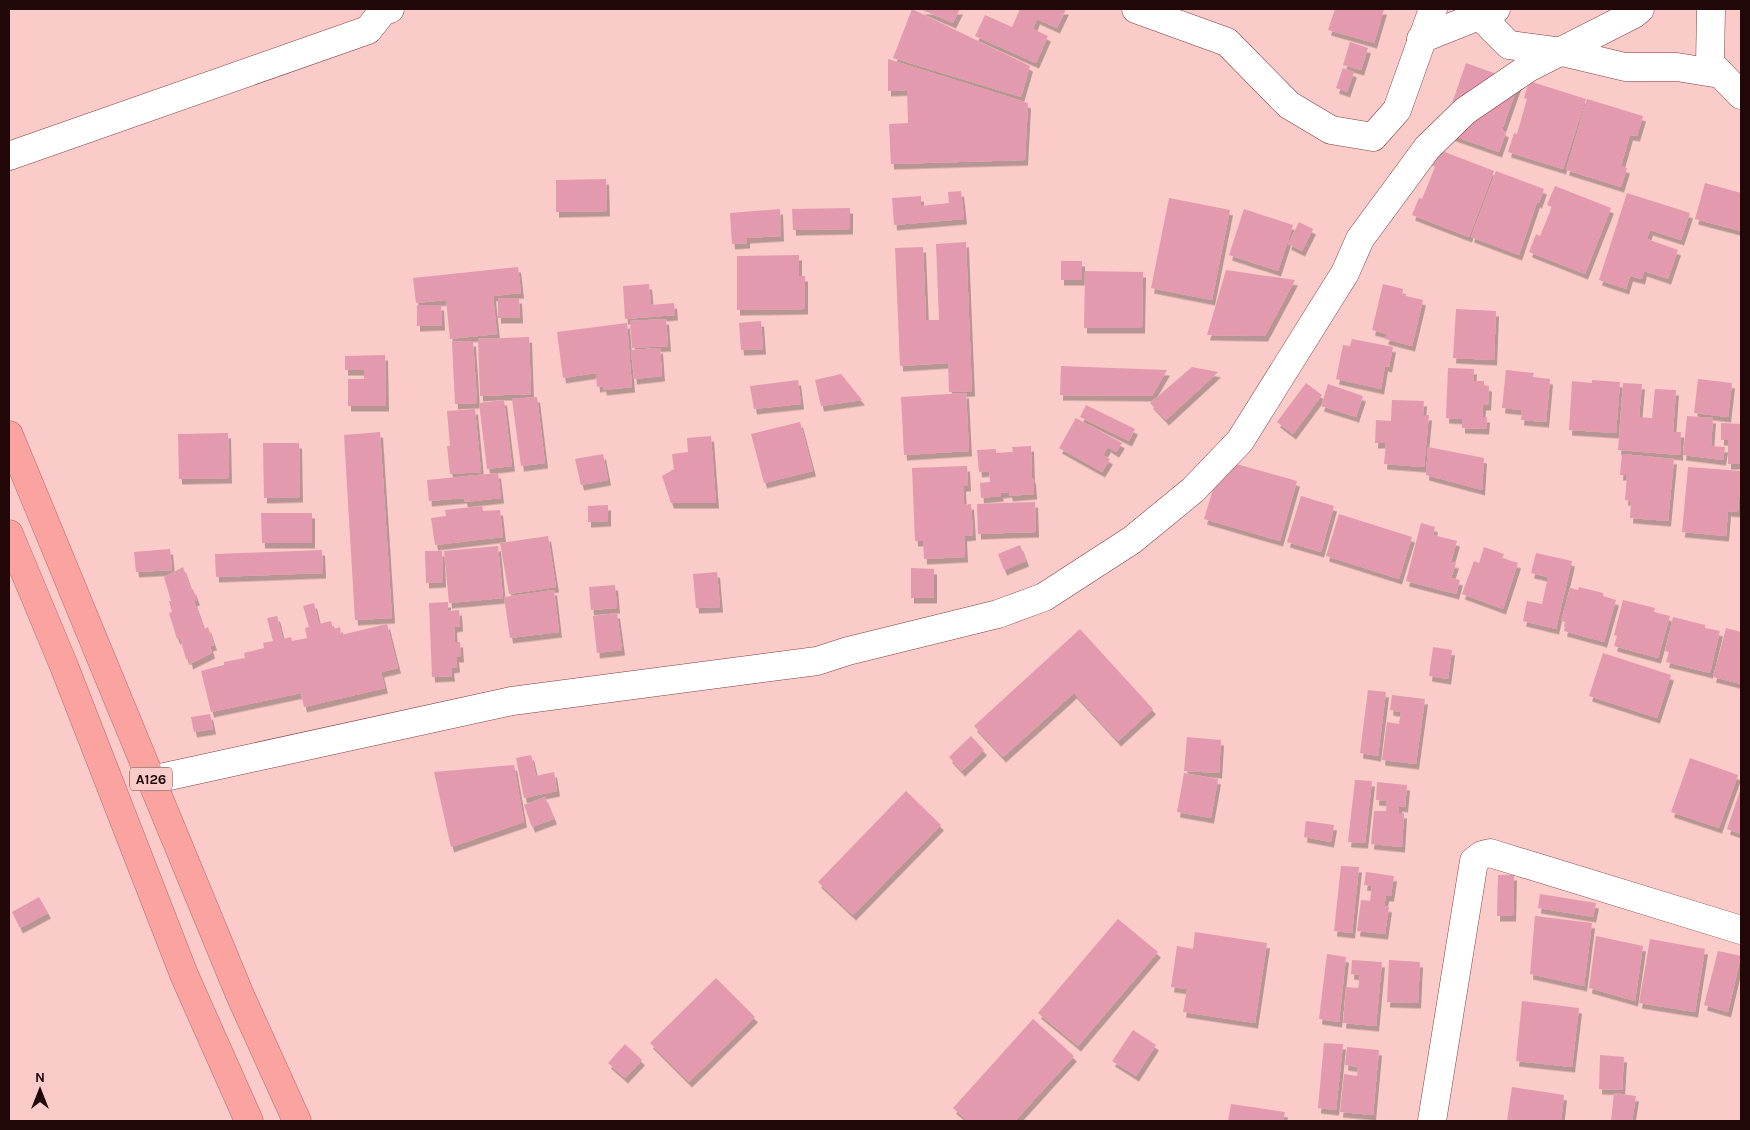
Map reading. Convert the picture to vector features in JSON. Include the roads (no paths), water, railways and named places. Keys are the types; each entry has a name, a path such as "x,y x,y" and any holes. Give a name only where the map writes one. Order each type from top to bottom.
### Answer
{"highway":[{"name":"A126","path":"9,435 240,995 297,1121"},
{"name":"A126","path":"9,534 64,666 185,977 249,1121"}],"street":[{"path":"9,156 368,30 383,11 390,9"},
{"path":"1136,9 1227,42 1289,105 1330,130 1373,137 1397,110 1433,9"},
{"path":"151,780 512,702 818,662 848,652 998,614 1044,597 1132,540 1193,490 1240,441 1345,273 1360,239 1427,148 1465,111 1528,68 1562,52 1640,9"},
{"path":"1711,9 1710,63 1741,95"},
{"path":"1421,39 1488,12 1509,45 1562,52 1625,67 1677,67 1720,74"},
{"path":"1432,1121 1474,861 1482,855 1490,853 1741,930"}]}
